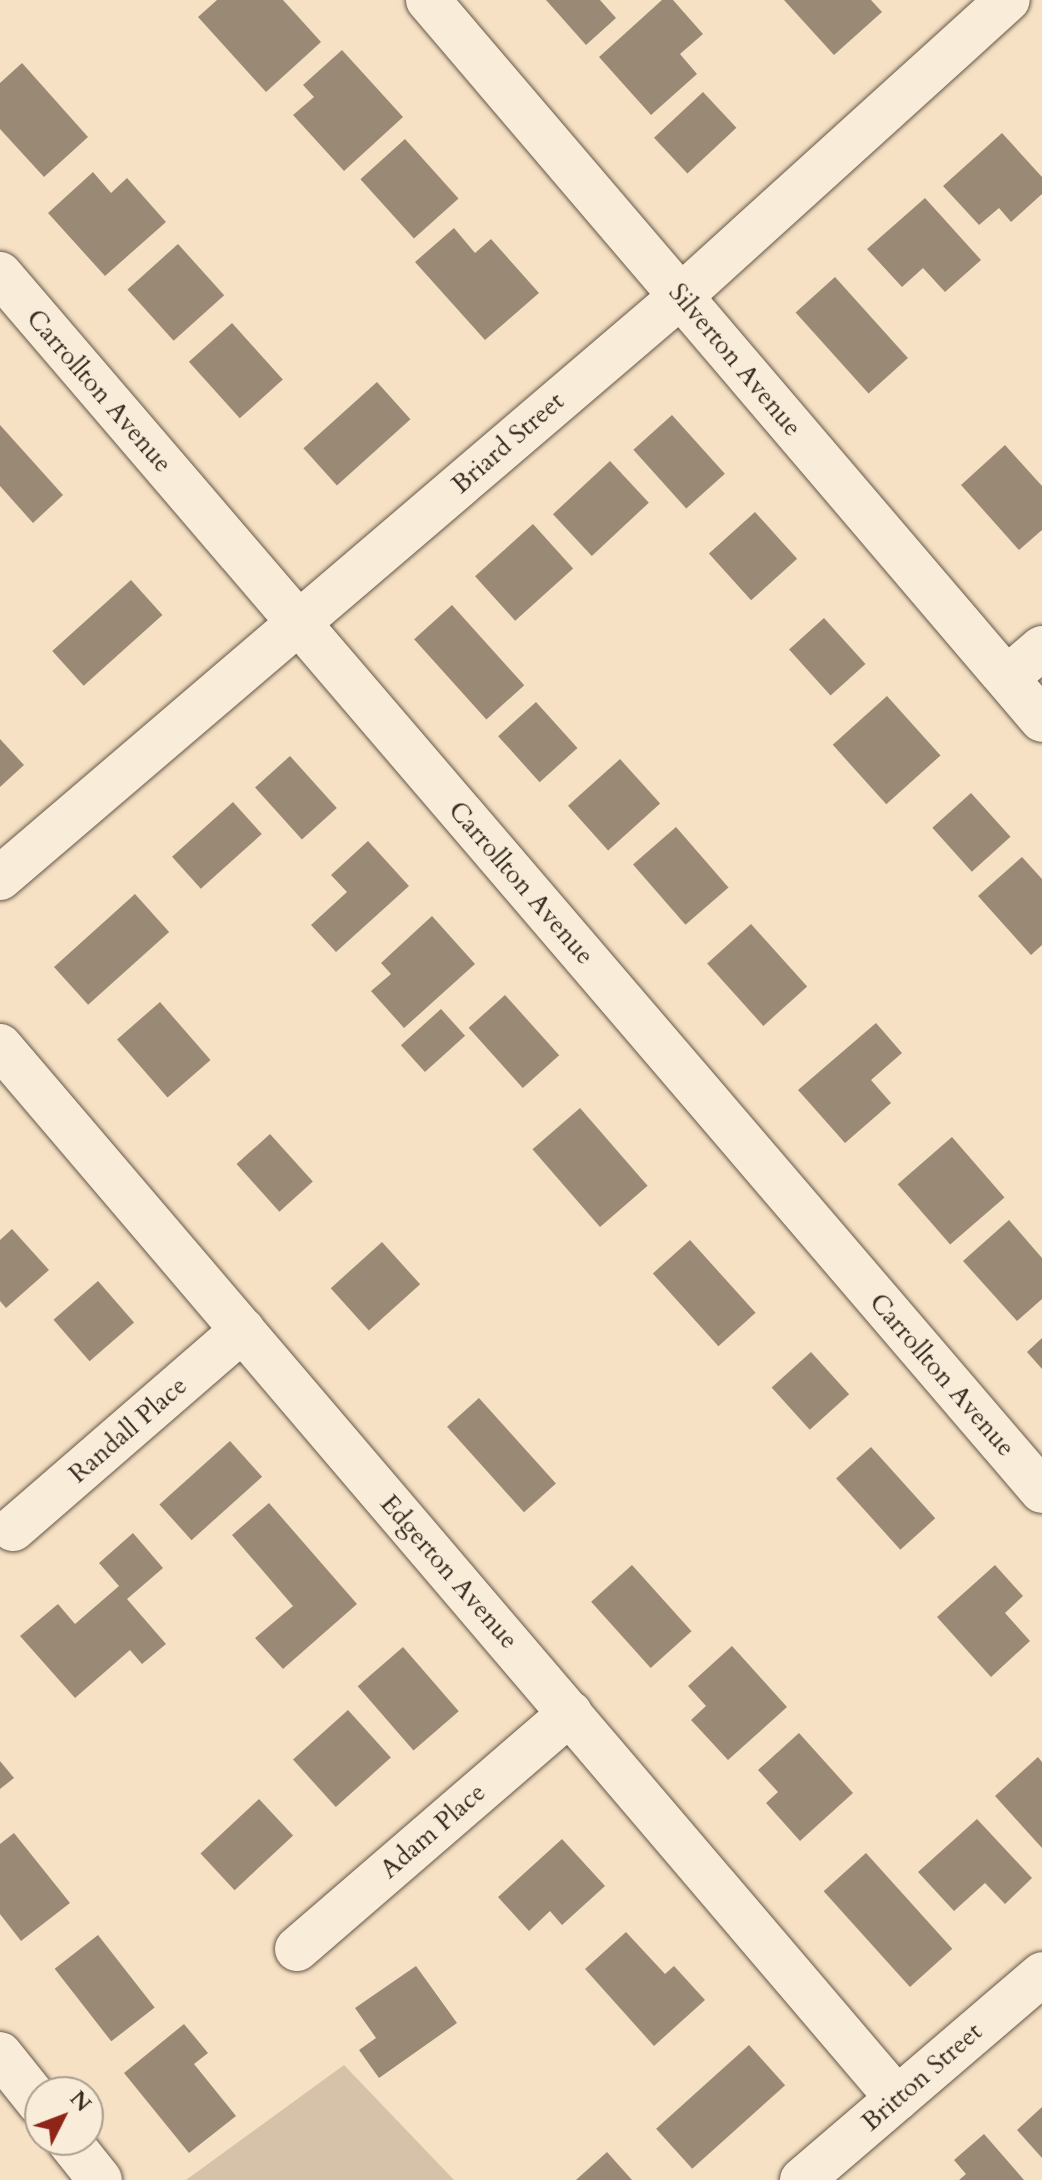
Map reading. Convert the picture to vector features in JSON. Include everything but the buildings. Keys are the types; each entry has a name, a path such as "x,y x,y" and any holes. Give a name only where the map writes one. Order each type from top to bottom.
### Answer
{"street":[{"name":"Silverton Avenue","path":"428,0 1042,720"},
{"name":"Briard Street","path":"0,878 681,296 1008,0"},
{"name":"Carrollton Avenue","path":"0,274 1042,1491"},
{"path":"1007,678 1042,648"},
{"name":"Edgerton Avenue","path":"0,1046 897,2098"},
{"name":"Randall Place","path":"13,1529 243,1330"},
{"name":"Adam Place","path":"297,1949 570,1713"},
{"name":"Britton Street","path":"802,2180 1042,1974"},
{"path":"0,2054 24,2084"},
{"path":"81,2156 100,2180"}],"shaded area":[{"path":"344,2065 454,2180 186,2180"}]}
